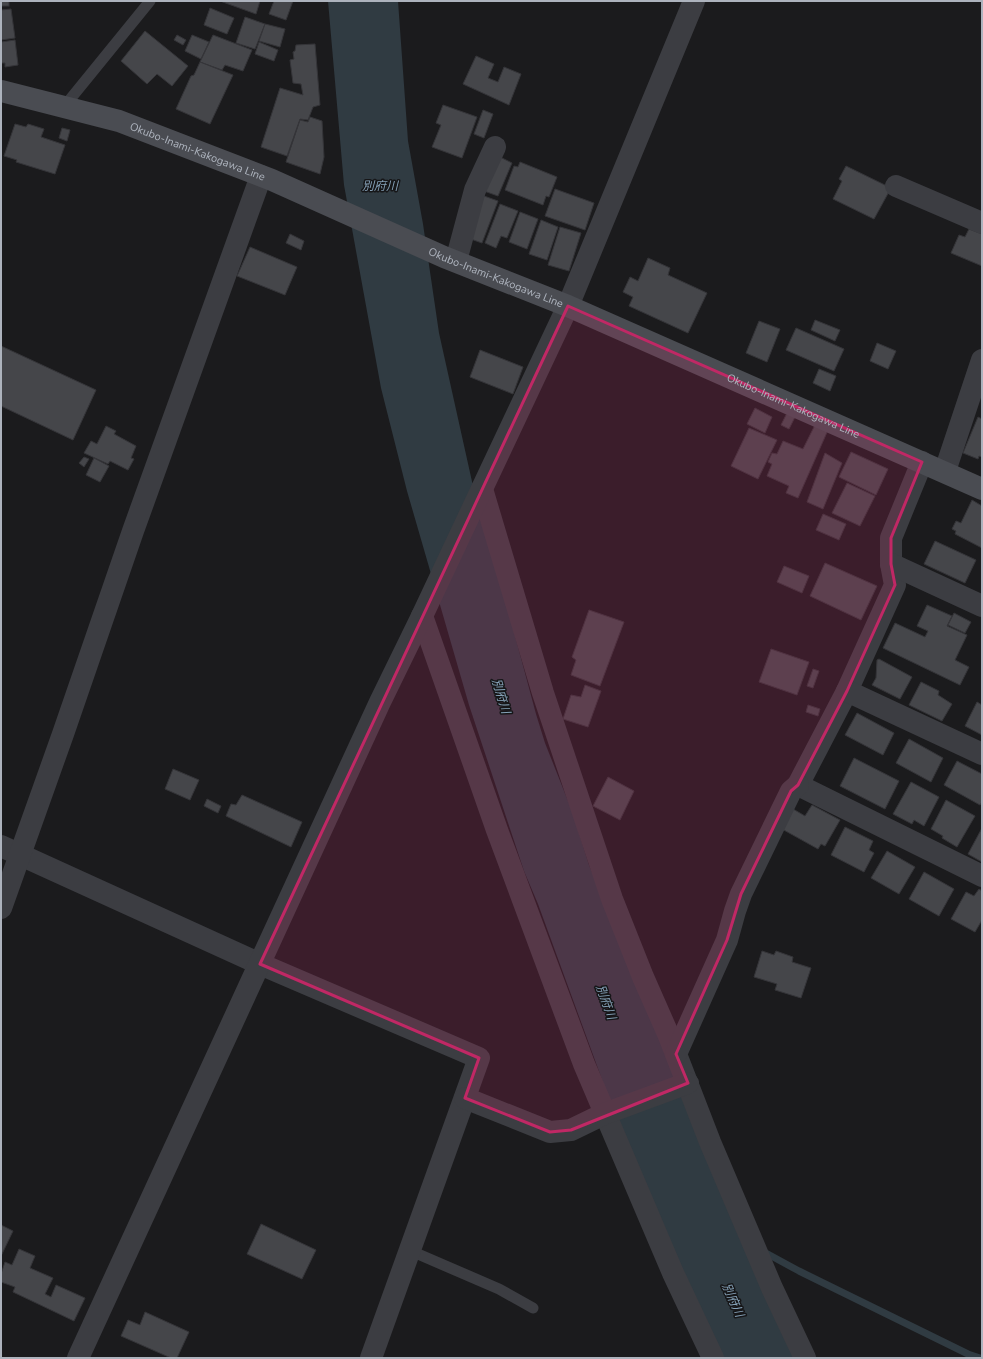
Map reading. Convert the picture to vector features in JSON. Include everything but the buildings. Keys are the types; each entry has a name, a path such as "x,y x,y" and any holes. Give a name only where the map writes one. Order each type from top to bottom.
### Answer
{"main road":[{"name":"Okubo-Inami-Kakogawa Line","path":"1,91 119,121 261,176 450,259 568,306 982,489"}],"street":[{"path":"78,1358 380,702 568,306 694,1"},
{"path":"450,259 475,190 495,147"},
{"path":"1,908 10,850 63,734 133,531 261,176"},
{"path":"896,186 982,223"},
{"path":"945,472 982,360"},
{"path":"676,1054 727,940 741,894 791,791 798,785 847,691 895,585 891,564 891,538 922,462"},
{"path":"479,495 612,899 642,977 688,1082 710,1142 772,1288 805,1358"},
{"path":"891,564 982,606"},
{"path":"424,612 544,958 604,1114 673,1272 713,1358"},
{"path":"847,691 982,754"},
{"path":"798,785 982,876"},
{"path":"10,850 260,964 479,1058 371,1358"},
{"path":"464,1098 550,1132 571,1130 604,1114 688,1082"}],"lane":[{"path":"63,108 150,1"},
{"path":"411,1250 499,1289 533,1308"}],"highlighted area":[{"path":"568,306 922,462 891,538 891,564 895,585 847,691 798,785 791,791 741,894 727,940 676,1054 688,1083 571,1130 550,1132 465,1098 479,1058 260,964"}],"water":[{"name":"別府川","path":"328,1 398,1 408,141 423,224 439,333 481,522 500,580 536,714 545,743 572,811 589,865 794,1358 721,1358 627,1148 538,904 524,871 469,705 407,491 381,388 344,185"}],"waterway":[{"path":"764,1252 799,1271 968,1354 980,1358"}]}
